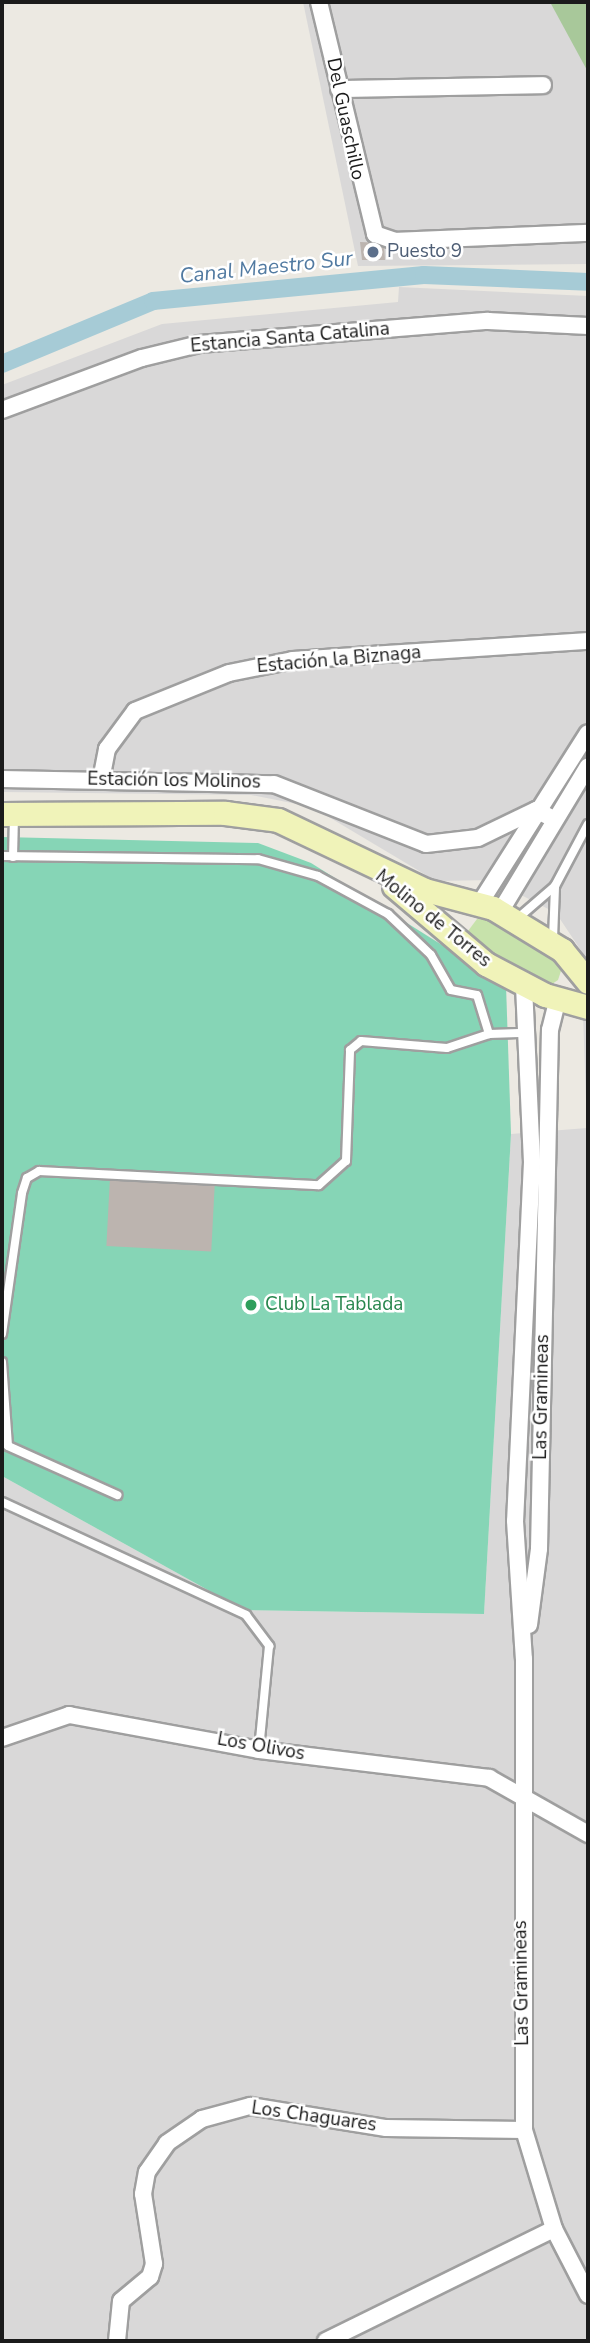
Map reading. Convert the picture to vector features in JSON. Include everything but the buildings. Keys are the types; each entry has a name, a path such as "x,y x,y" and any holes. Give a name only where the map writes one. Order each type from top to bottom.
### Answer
{"main road":[{"name":"Molino de Torres","path":"6,812 261,817 309,831 358,859 434,893 498,912 561,950 588,982"},
{"name":"Molino de Torres","path":"358,859 466,949 524,986 588,1007"},
{"path":"466,949 460,925 498,912"},
{"path":"558,999 572,971 561,950"}],"street":[{"name":"Del Guaschillo","path":"319,2 375,234 395,241 588,233"},
{"path":"339,89 543,85"},
{"name":"Estancia Santa Catalina","path":"2,410 142,358 199,344 488,321 588,326"},
{"name":"Estación la Biznaga","path":"101,780 107,749 135,711 229,673 293,660 588,641"},
{"path":"498,912 536,810 588,733"},
{"path":"498,912 588,766"},
{"name":"Estación los Molinos","path":"2,779 274,784 426,844 478,838 536,810"},
{"path":"536,810 554,819"},
{"path":"524,986 530,1104 540,1135"},
{"path":"540,1135 548,1103 550,1030 558,999"},
{"name":"Las Gramineas","path":"540,1135 515,1521 524,1659 520,1793 524,2130 554,2229 588,2295"},
{"name":"Las Gramineas","path":"524,1659 539,1549 540,1135"},
{"name":"Los Olivos","path":"2,1738 69,1715 259,1750 489,1778 520,1793 588,1834"},
{"name":"Los Chaguares","path":"117,2341 121,2301 150,2277 154,2264 143,2194 147,2172 167,2143 202,2119 250,2106 386,2128 524,2130"},
{"path":"326,2341 554,2229"}],"lane":[{"path":"6,812 13,857"},
{"path":"561,950 550,924 555,887 588,824"},
{"path":"2,856 258,859 318,877 388,914 431,956 451,990 477,995 489,1034"},
{"path":"498,912 555,887"},
{"path":"2,1334 22,1193 39,1171 319,1185 346,1161 350,1049 361,1041 447,1048 489,1034 527,1032"},
{"path":"2,1362 8,1446 117,1495"},
{"path":"2,1502 246,1615 269,1646 259,1750"}],"shaded area":[{"path":"303,2 588,2 588,264 358,266"},
{"path":"399,287 588,296 588,961 556,913 492,880 436,881 312,807 251,795 2,792 2,385 162,324 398,302"},
{"path":"583,1014 588,1017 588,2341 2,2341 2,1476 244,1610 484,1614 511,1134 587,1128"}],"green space":[{"path":"550,2 588,2 588,72"},
{"name":"Club La Tablada","path":"2,837 258,843 311,863 506,985 511,1134 484,1614 244,1610 2,1476"},
{"path":"477,919 492,920 554,957 561,971 558,980 549,986 472,945 468,931"}],"waterway":[{"name":"Canal Maestro Sur","path":"2,364 153,301 424,275 588,282"}],"place":[{"name":"Puesto 9","path":"373,252"},
{"name":"Club La Tablada","path":"251,1305"}]}
